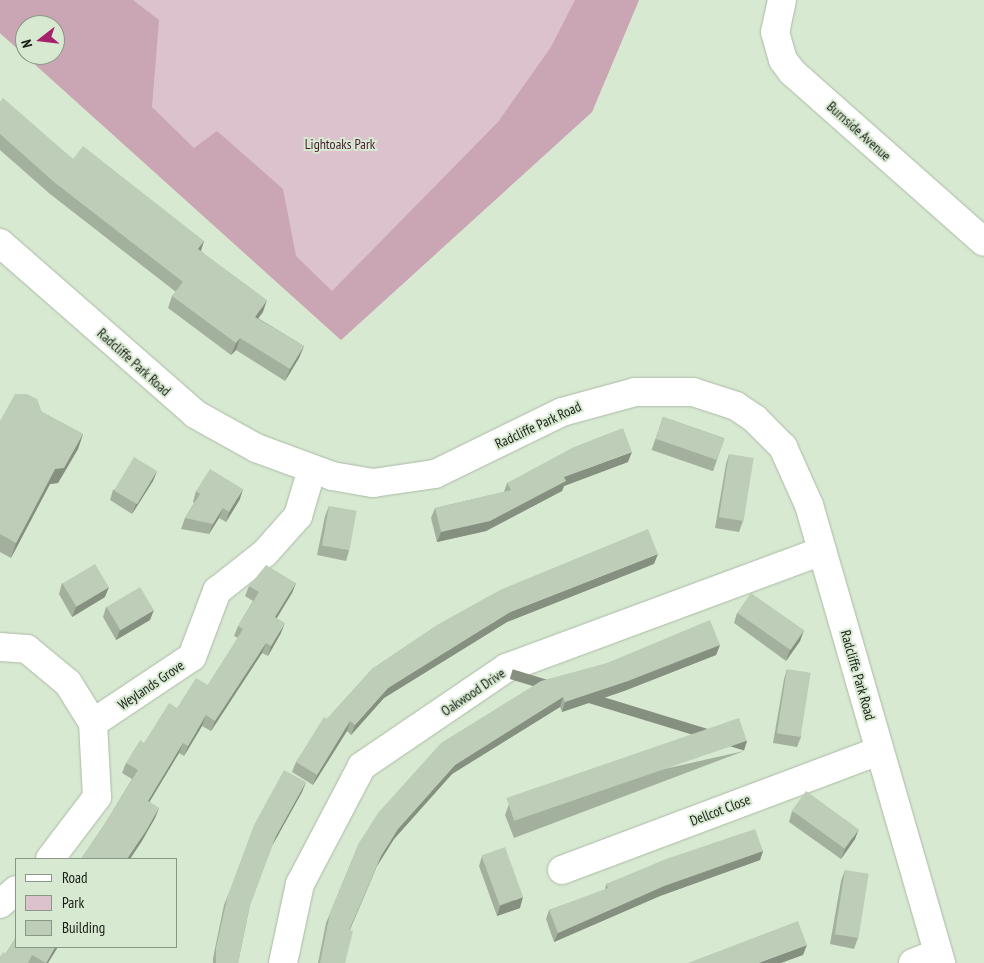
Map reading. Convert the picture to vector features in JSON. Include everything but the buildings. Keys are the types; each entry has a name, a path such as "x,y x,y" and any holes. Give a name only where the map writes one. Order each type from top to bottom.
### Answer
{"street":[{"name":"Burnside Avenue","path":"782,0 775,32 783,60 792,72 984,242"},
{"name":"Radcliffe Park Road","path":"0,243 195,414 256,448 312,469 366,482 415,479 453,466 584,403 635,392 693,392 736,406 770,432 793,465 822,551 940,958"},
{"name":"Weylands Grove","path":"93,724 192,657 217,590 265,553 298,516 312,469"},
{"name":"Oakwood Drive","path":"283,963 300,884 362,766 506,668 822,551"},
{"path":"0,647 27,649 68,683 93,724 97,797 51,858"},
{"name":"Dellcot Close","path":"562,870 879,751"},
{"path":"0,904 15,891"},
{"path":"913,963 940,958"}],"green space":[{"name":"Lightoaks Park","path":"0,0 639,0 592,112 341,340 36,65 65,65 65,15 15,15 15,47 0,33"}],"shaded area":[{"path":"0,0 133,0 159,20 152,107 194,148 217,131 283,189 296,256 332,291 498,122 551,47 575,0 639,0 592,112 341,340 36,65 65,65 65,15 15,15 15,47 0,33"}]}
